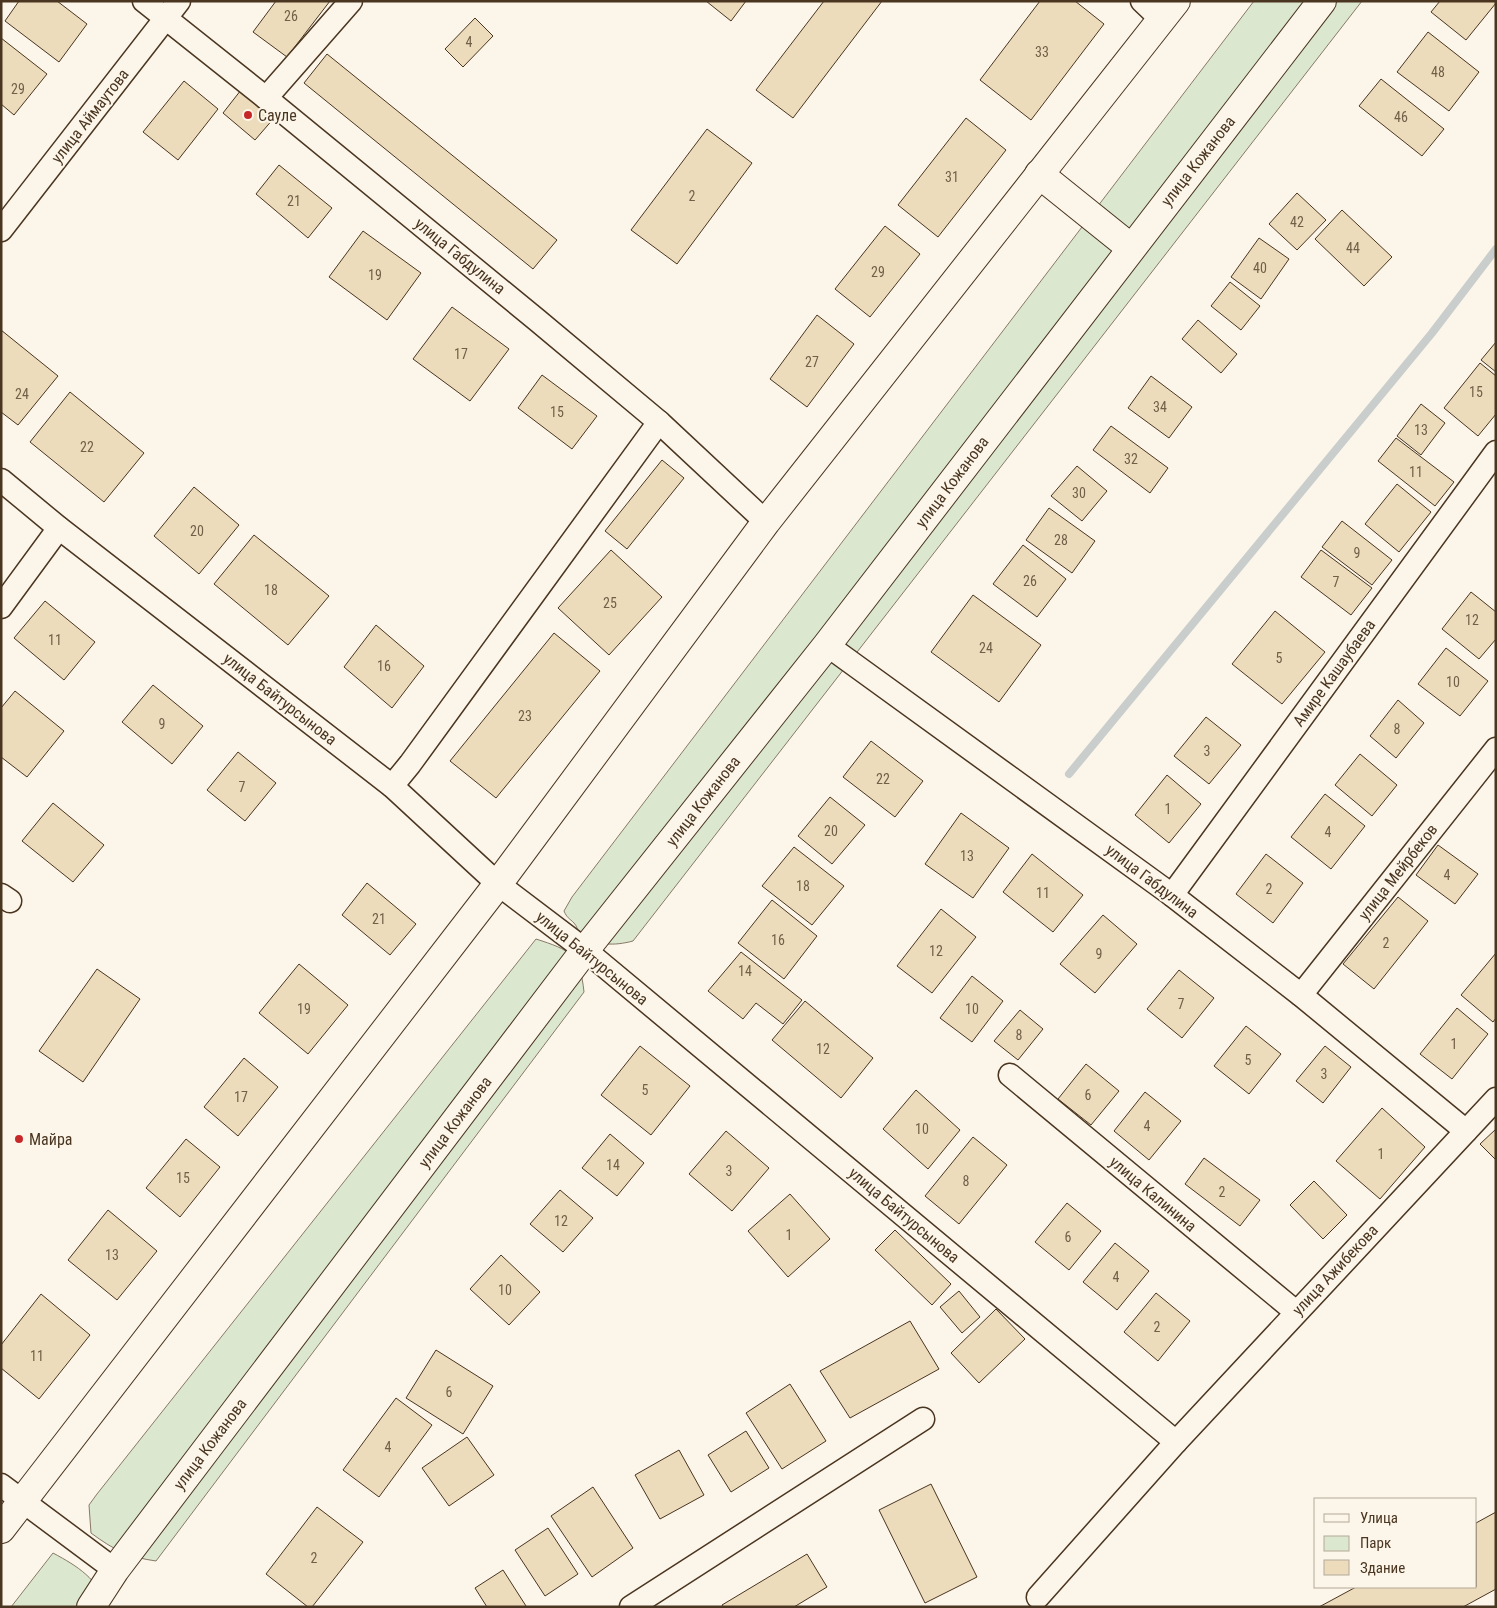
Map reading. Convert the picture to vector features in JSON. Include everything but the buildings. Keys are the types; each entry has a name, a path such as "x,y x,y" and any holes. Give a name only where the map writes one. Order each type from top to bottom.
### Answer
{"street":[{"name":"улица Габдулина","path":"144,1 172,10 266,98 658,422 766,522"},
{"path":"266,98 351,1"},
{"path":"1,1529 498,884 766,522 1169,10 1142,1"},
{"name":"улица Кожанова","path":"91,1607 115,1570 585,950 827,645 1322,1"},
{"name":"улица Аймаутова","path":"1,230 172,10"},
{"path":"1039,174 1131,248"},
{"path":"392,786 416,756 658,422"},
{"name":"Амире Кашаубаева","path":"1172,894 1496,452"},
{"name":"улица Байтурсынова","path":"1,480 59,528 392,786 498,884 585,950 1176,1442"},
{"path":"1,607 59,528"},
{"name":"улица Габдулина","path":"827,645 1172,894 1466,1130"},
{"name":"улица Мейрбеков","path":"1300,995 1496,749"},
{"name":"улица Калинина","path":"1010,1075 1296,1312"},
{"name":"улица Ажибекова","path":"1038,1597 1176,1442 1496,1099"},
{"path":"631,1607 923,1419"},
{"path":"1,1485 22,1503 115,1570"}],"green space":[{"path":"1254,1 1362,1 633,941 619,944 599,943 580,933 564,911 572,897"},
{"path":"536,939 571,955 580,969 584,992 156,1561 122,1552 91,1533 89,1505 97,1494"},
{"path":"53,1553 86,1574 98,1588 109,1607 11,1607"}],"waterway":[{"path":"1069,774 1432,333 1496,249"}],"place":[{"name":"Сауле","path":"248,115"},
{"name":"Майра","path":"19,1139"}]}
